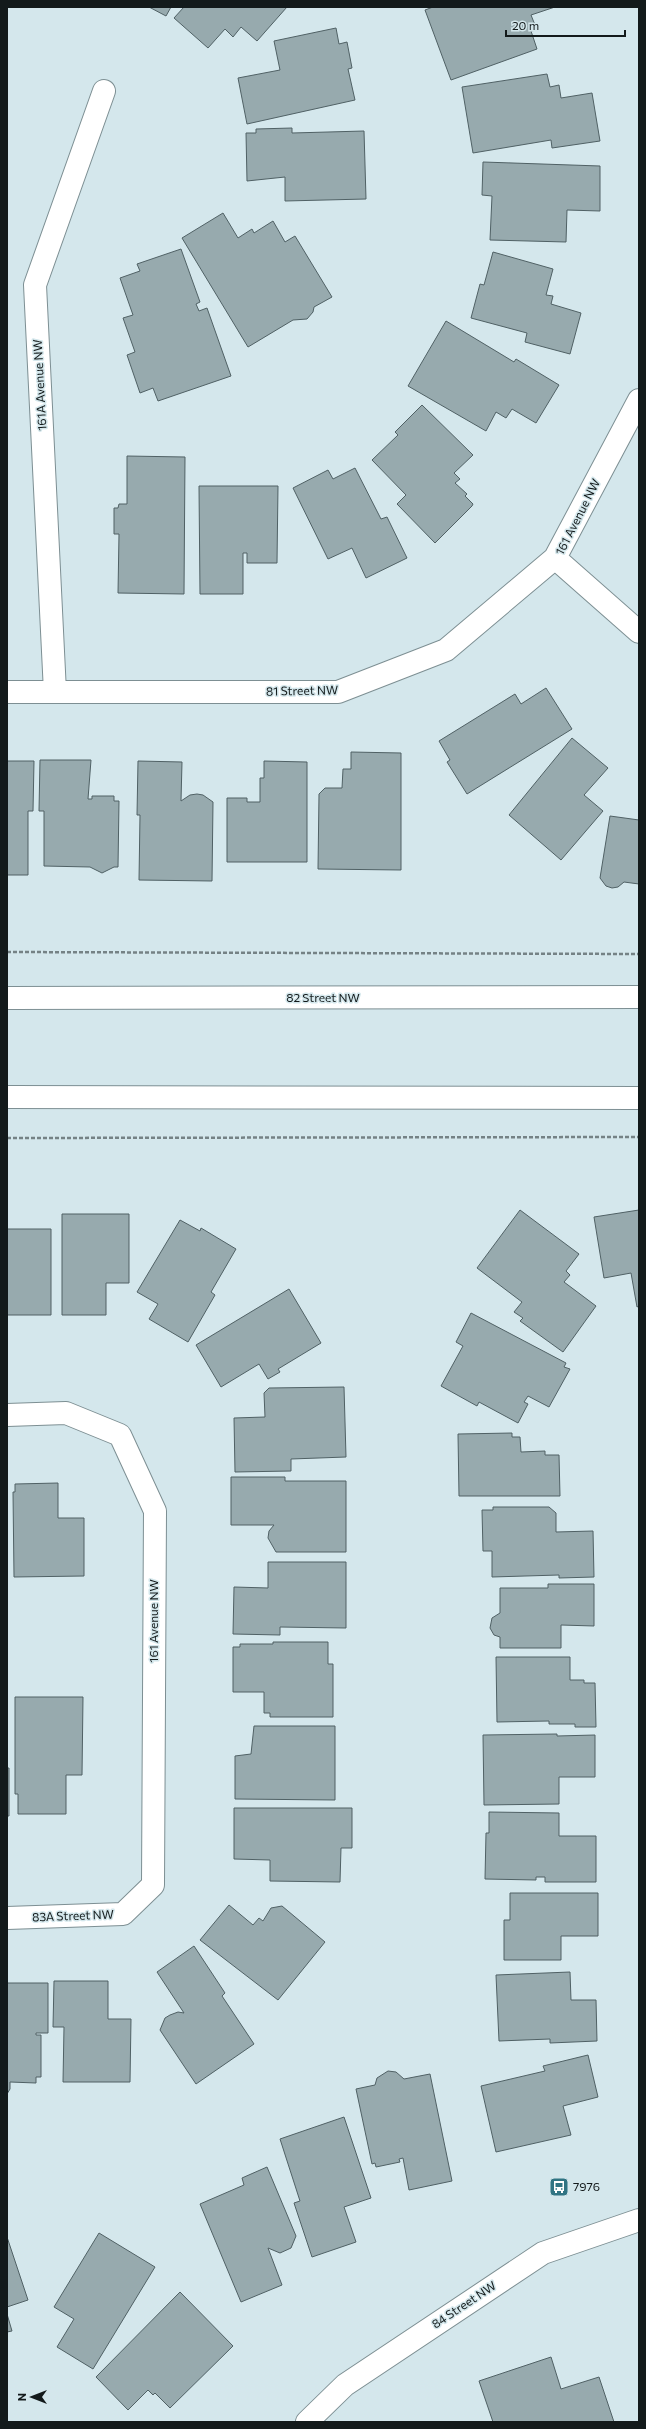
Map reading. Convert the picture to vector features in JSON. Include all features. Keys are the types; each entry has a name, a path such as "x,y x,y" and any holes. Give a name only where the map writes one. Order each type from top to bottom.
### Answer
{"street":[{"name":"161A Avenue NW","path":"55,692 35,285 104,91"},
{"name":"161 Avenue NW","path":"639,400 555,558 639,632"},
{"name":"81 Street NW","path":"7,692 338,692 446,650 555,558"},
{"name":"82 Street NW","path":"7,998 639,997"},
{"path":"7,1097 639,1098"},
{"name":"161 Avenue NW","path":"7,1415 66,1413 120,1435 155,1511 153,1815"},
{"name":"83A Street NW","path":"7,1918 123,1914 153,1885 153,1815"},
{"name":"84 Street NW","path":"307,2422 345,2385 543,2253 639,2220"}],"path":[{"path":"7,952 639,954"},
{"path":"7,1138 639,1137"}],"building":[{"path":"149,7 171,7 166,16"},
{"path":"184,7 287,7 257,41 241,27 233,37 225,29 208,48 174,18"},
{"path":"433,7 555,7 531,15 537,30 531,31 537,49 451,80 425,10"},
{"path":"336,28 339,44 347,42 352,68 348,69 355,100 247,124 238,78 280,70 274,41"},
{"path":"547,74 550,87 559,85 561,98 592,93 600,141 552,148 551,140 473,153 462,87"},
{"path":"292,128 292,133 364,131 366,199 285,201 285,177 247,181 246,133 256,133 256,129"},
{"path":"483,162 600,166 600,211 567,210 566,242 490,240 492,196 482,195"},
{"path":"223,213 238,238 252,229 254,233 273,221 285,242 295,236 332,297 314,307 313,312 307,319 293,320 248,347 182,238"},
{"path":"181,249 200,302 196,304 199,311 207,308 231,376 158,401 153,388 140,393 127,355 135,352 123,318 133,315 120,278 140,271 137,264"},
{"path":"493,252 553,269 546,295 553,296 551,304 581,313 570,354 525,342 527,333 471,318 480,284 484,285"},
{"path":"446,321 514,362 516,359 559,385 536,423 512,409 506,418 496,412 486,431 408,386"},
{"path":"422,405 473,455 454,473 460,479 455,483 467,494 465,496 473,504 435,543 397,504 406,495 372,460 398,435 395,432"},
{"path":"127,456 185,457 184,594 118,593 119,534 114,534 114,508 118,508 119,504 127,504"},
{"path":"355,468 381,519 387,517 407,558 366,578 352,548 328,559 293,488 328,470 333,479"},
{"path":"199,486 278,486 277,563 247,563 247,553 243,553 243,594 200,594"},
{"path":"546,688 572,729 467,794 447,762 450,760 439,741 515,694 521,704"},
{"path":"572,738 608,768 584,795 603,811 561,860 509,815"},
{"path":"351,752 401,753 401,870 318,869 319,794 325,788 342,788 343,769 351,769"},
{"path":"40,760 91,760 88,799 92,799 92,796 114,796 114,801 119,801 118,867 114,867 102,873 90,867 44,866 44,811 39,811"},
{"path":"7,761 34,761 33,811 28,811 28,875 7,875"},
{"path":"138,761 182,762 181,801 190,795 197,794 203,795 213,802 212,881 139,880 140,815 137,815"},
{"path":"264,761 307,762 307,862 227,862 227,798 247,798 247,802 260,802 260,778 264,778"},
{"path":"610,816 639,820 639,884 624,882 618,887 612,888 606,886 600,878"},
{"path":"520,1210 579,1254 566,1271 570,1275 564,1282 596,1306 563,1352 520,1321 523,1318 514,1312 522,1302 477,1268"},
{"path":"639,1210 639,1306 637,1307 631,1273 604,1278 594,1217"},
{"path":"62,1214 129,1214 129,1283 106,1283 106,1315 62,1315"},
{"path":"180,1220 200,1231 201,1228 236,1249 211,1292 215,1295 188,1342 149,1319 158,1304 137,1292"},
{"path":"7,1229 51,1229 51,1315 7,1315"},
{"path":"289,1289 321,1343 278,1369 280,1372 268,1379 259,1364 221,1387 196,1345"},
{"path":"471,1313 566,1363 564,1367 570,1369 549,1407 528,1396 524,1402 528,1404 518,1423 479,1402 477,1406 441,1386 463,1346 456,1342"},
{"path":"344,1387 346,1457 291,1459 291,1471 235,1472 234,1418 265,1417 264,1393 269,1388"},
{"path":"512,1433 512,1437 520,1437 521,1452 545,1451 545,1455 559,1455 560,1496 459,1496 458,1434"},
{"path":"231,1477 285,1477 285,1481 346,1481 346,1552 276,1552 268,1538 269,1531 274,1525 231,1525"},
{"path":"58,1483 58,1518 84,1518 84,1576 14,1577 13,1492 15,1492 15,1484"},
{"path":"493,1507 549,1507 556,1513 556,1532 593,1531 594,1577 559,1578 559,1575 492,1577 492,1551 483,1551 482,1510 493,1510"},
{"path":"268,1562 346,1562 346,1628 280,1627 280,1635 233,1634 234,1587 268,1588"},
{"path":"548,1584 594,1584 594,1626 561,1625 561,1648 500,1648 500,1637 494,1635 490,1628 492,1618 500,1613 500,1588 548,1588"},
{"path":"273,1642 328,1642 328,1664 333,1664 333,1717 270,1717 270,1713 264,1713 264,1692 233,1692 233,1647 240,1647 240,1644 273,1644"},
{"path":"496,1657 570,1657 570,1680 584,1680 584,1683 595,1683 596,1727 575,1727 575,1724 549,1724 549,1721 497,1722"},
{"path":"15,1697 83,1697 82,1775 66,1775 66,1814 18,1814 18,1794 15,1794"},
{"path":"254,1726 335,1726 335,1800 235,1799 235,1756 251,1754"},
{"path":"557,1734 557,1736 595,1735 595,1777 559,1777 559,1804 484,1805 483,1735"},
{"path":"7,1768 9,1768 9,1816 7,1816"},
{"path":"234,1808 352,1808 352,1848 341,1848 340,1882 270,1881 270,1860 234,1859"},
{"path":"489,1812 559,1813 559,1836 596,1836 596,1882 545,1882 545,1877 536,1877 536,1880 485,1879 486,1833 489,1833"},
{"path":"510,1893 598,1893 598,1936 561,1936 561,1960 504,1960 504,1920 510,1920"},
{"path":"229,1905 253,1925 259,1918 263,1921 271,1908 282,1906 325,1942 278,2000 200,1940"},
{"path":"194,1946 225,1993 222,1996 254,2044 196,2084 160,2030 165,2018 178,2012 184,2013 157,1972"},
{"path":"570,1972 571,2000 596,2000 597,2041 550,2043 550,2039 499,2041 496,1975"},
{"path":"54,1981 108,1981 108,2019 131,2019 130,2082 63,2082 64,2027 53,2027"},
{"path":"7,1983 48,1983 48,2033 36,2033 36,2035 41,2035 41,2077 36,2077 36,2083 10,2082 10,2089 7,2094"},
{"path":"588,2055 598,2097 563,2106 571,2135 496,2152 481,2086 545,2071 543,2066"},
{"path":"388,2071 396,2072 404,2079 430,2074 452,2181 409,2190 403,2158 399,2159 400,2162 376,2167 375,2163 372,2164 356,2089 375,2085 377,2078"},
{"path":"344,2117 371,2198 344,2207 356,2242 312,2257 294,2203 300,2201 280,2139"},
{"path":"267,2167 296,2236 291,2248 280,2253 268,2248 282,2285 241,2302 200,2204 244,2185 242,2178"},
{"path":"99,2233 155,2267 93,2369 57,2347 74,2319 54,2307"},
{"path":"7,2237 28,2300 7,2307"},
{"path":"180,2292 233,2346 170,2408 155,2393 153,2395 148,2390 128,2410 96,2377"},
{"path":"7,2314 12,2331 7,2332"},
{"path":"551,2357 561,2389 599,2377 614,2422 493,2422 479,2381"}],"place":[{"name":"7976","path":"559,2187"}]}
